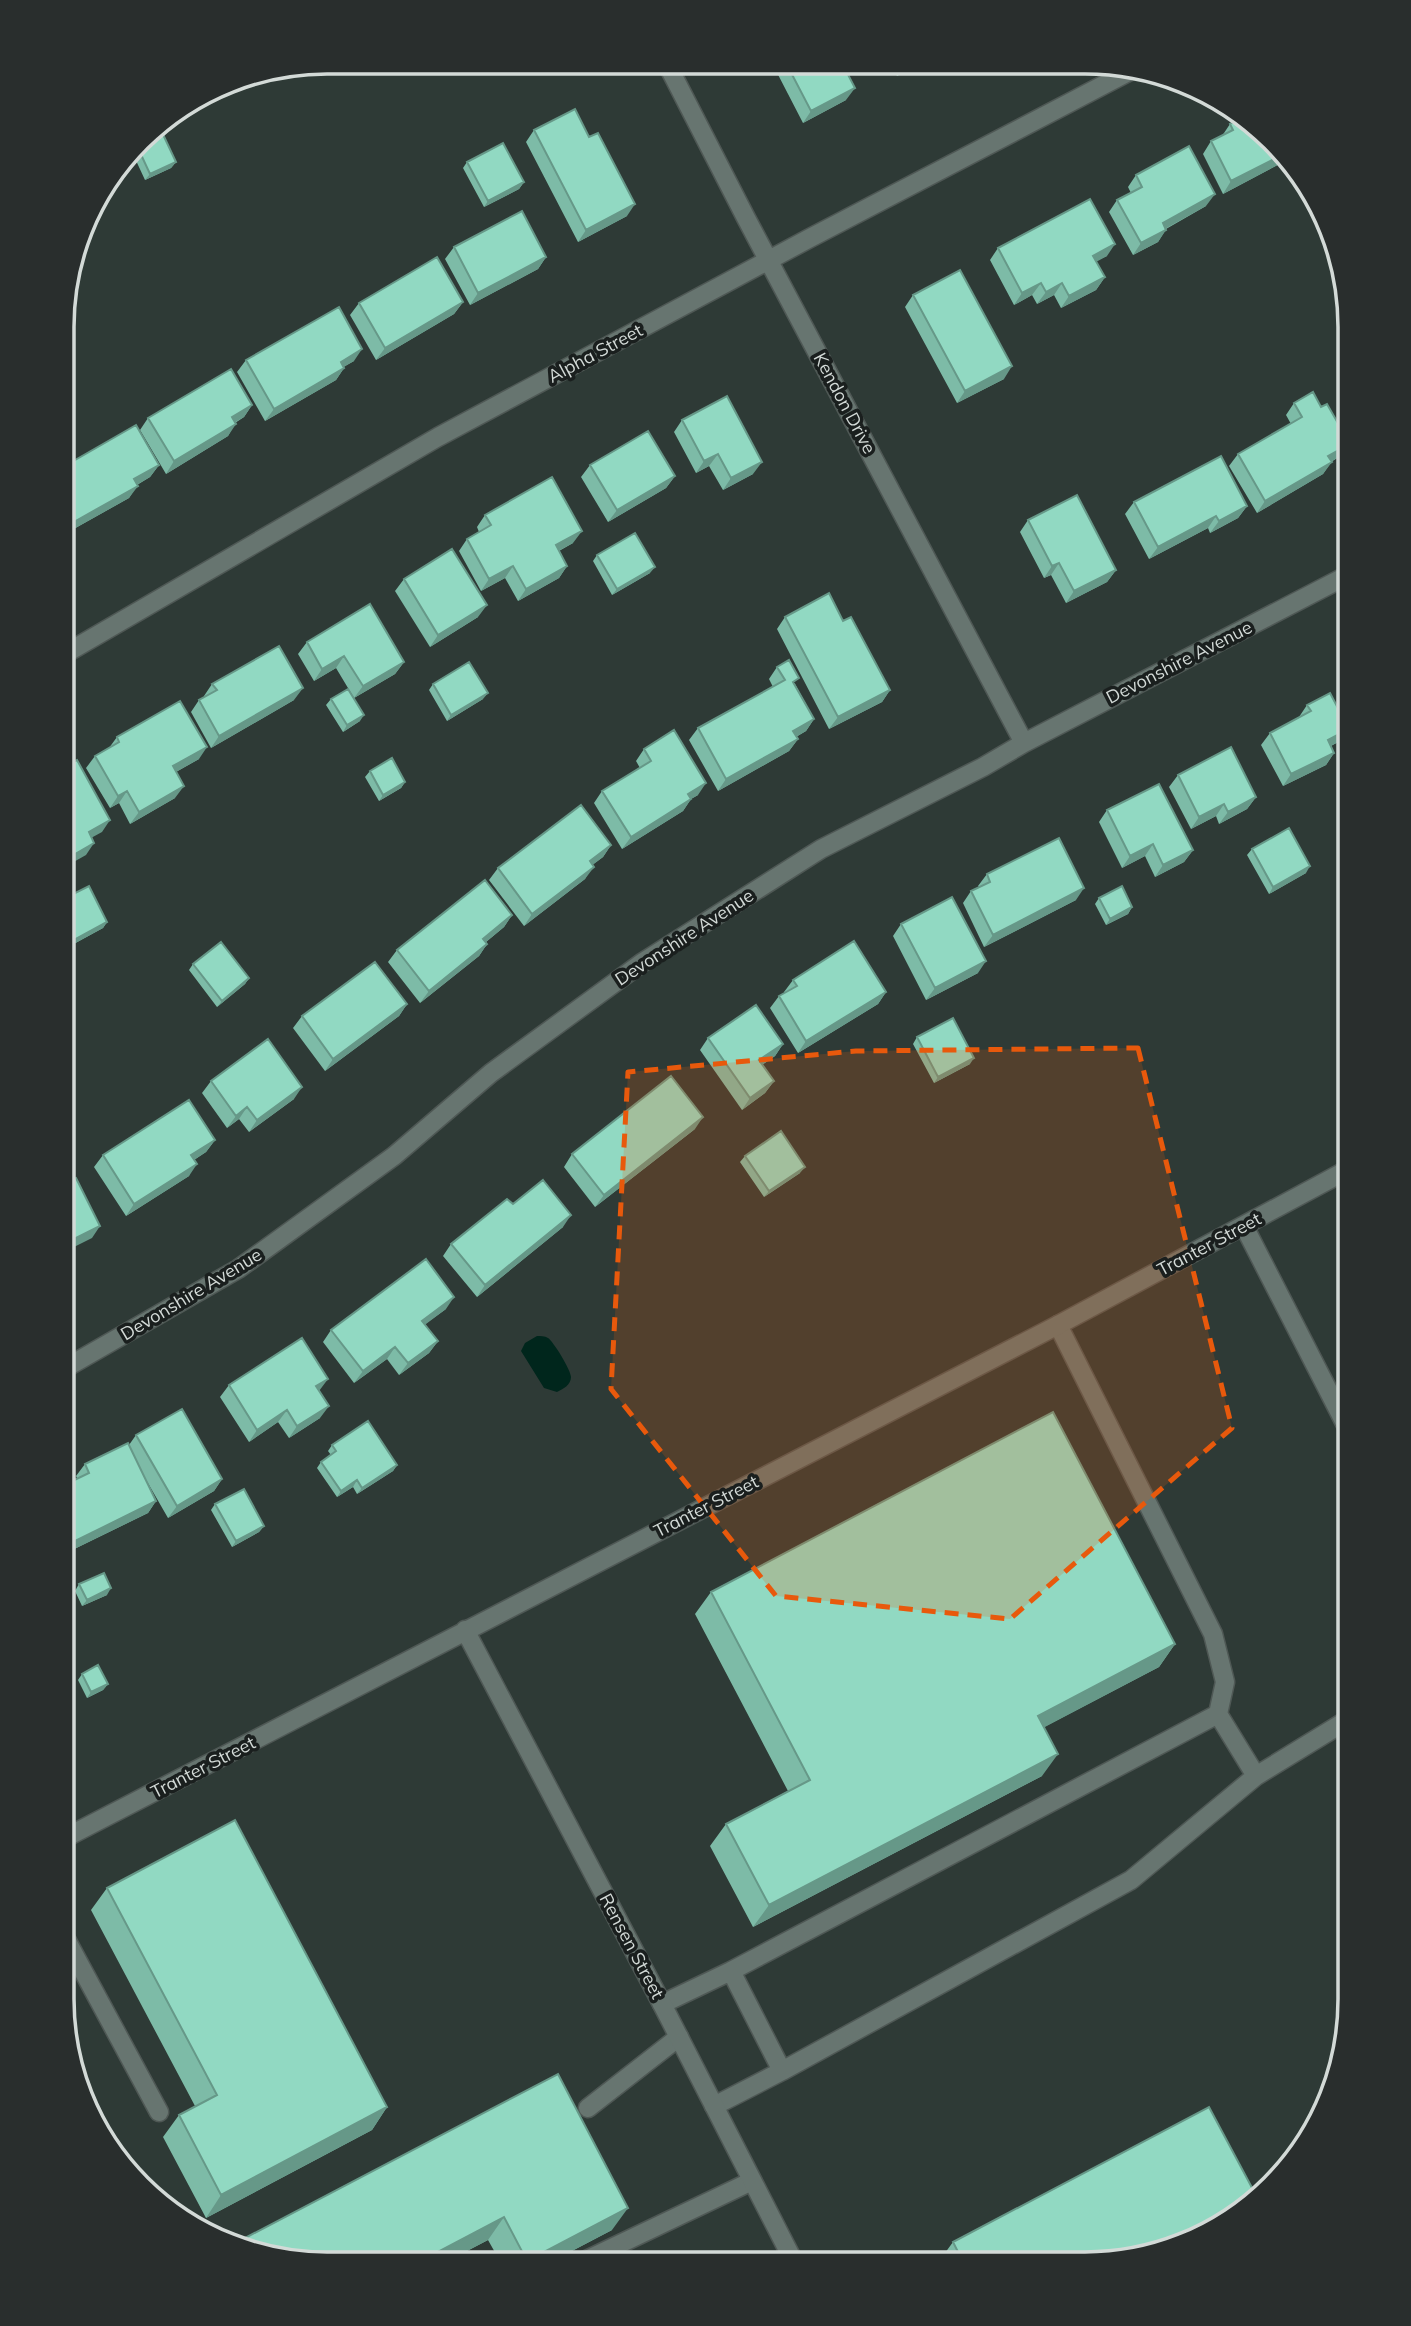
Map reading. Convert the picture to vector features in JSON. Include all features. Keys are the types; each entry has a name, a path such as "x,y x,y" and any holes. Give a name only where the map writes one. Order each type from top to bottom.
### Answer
{"street":[{"name":"Kendon Drive","path":"672,74 1024,743"},
{"name":"Alpha Street","path":"74,649 438,437 1120,76"},
{"name":"Devonshire Avenue","path":"74,1363 238,1269 394,1156 491,1073 643,962 821,849 1338,580"},
{"name":"Tranter Street","path":"74,1833 1058,1325 1338,1175"},
{"path":"1244,1226 1338,1410"},
{"path":"1058,1325 1213,1634 1225,1682 1218,1714 1256,1776"},
{"name":"Rensen Street","path":"465,1630 715,2106 786,2252"},
{"path":"662,2004 732,1971 1218,1714"},
{"path":"715,2106 1131,1880 1256,1776 1338,1726"},
{"path":"74,1954 159,2112"},
{"path":"732,1971 782,2071"},
{"path":"588,2108 679,2037"},
{"path":"603,2252 752,2181"}],"highlighted area":[{"path":"1138,1048 1232,1428 1010,1619 776,1596 611,1389 628,1072 856,1051"}],"shaded area":[{"path":"537,1336 550,1340 570,1373 571,1380 557,1392 544,1388 521,1351 525,1343"}],"building":[{"path":"792,74 848,74 855,88 811,111"},
{"path":"575,109 589,137 598,133 635,204 586,230 534,130"},
{"path":"1234,122 1239,126 1274,159 1231,181 1211,141 1233,130 1230,124"},
{"path":"163,134 176,162 150,174 141,155"},
{"path":"503,143 524,182 488,201 467,162"},
{"path":"1189,146 1215,194 1163,223 1166,230 1141,243 1117,200 1142,187 1136,175"},
{"path":"1090,199 1115,244 1093,256 1105,277 1069,296 1062,283 1046,292 1041,283 1022,293 998,248"},
{"path":"522,211 546,257 478,293 454,247"},
{"path":"437,257 463,302 385,348 359,303"},
{"path":"960,270 1012,366 965,391 913,295"},
{"path":"339,307 362,349 341,362 344,368 274,409 246,360"},
{"path":"231,369 252,405 232,417 236,424 174,461 148,418"},
{"path":"1313,392 1321,407 1327,404 1338,423 1338,451 1328,456 1332,462 1265,501 1238,454 1302,417 1294,403"},
{"path":"727,396 762,462 731,478 718,454 704,461 682,420"},
{"path":"136,425 159,465 134,479 138,486 74,522 74,461"},
{"path":"648,431 675,476 617,510 590,465"},
{"path":"1221,456 1247,506 1219,521 1216,516 1158,547 1134,502"},
{"path":"552,477 582,531 556,545 567,566 526,589 513,566 489,579 467,539 491,525 485,515"},
{"path":"1077,495 1116,570 1074,591 1059,563 1052,566 1028,520"},
{"path":"635,533 655,567 617,589 597,555"},
{"path":"452,549 487,605 438,635 404,579"},
{"path":"829,593 843,621 851,617 890,690 838,717 785,617"},
{"path":"370,604 404,662 363,686 344,656 322,669 307,642"},
{"path":"279,646 303,688 219,736 199,700 217,690 212,684"},
{"path":"789,660 799,678 793,682 814,719 793,731 798,739 726,779 698,728 785,680 777,667"},
{"path":"469,662 488,693 451,715 433,684"},
{"path":"348,689 364,715 347,725 331,699"},
{"path":"1330,693 1338,708 1338,735 1328,740 1334,753 1291,774 1270,733 1311,711 1307,705"},
{"path":"180,701 207,747 173,766 184,786 139,812 127,791 118,796 95,756 119,742 117,737"},
{"path":"674,730 706,783 688,794 691,799 631,837 602,791 651,761 644,749"},
{"path":"1231,747 1256,797 1228,812 1224,804 1199,817 1178,775"},
{"path":"392,758 405,782 383,795 370,771"},
{"path":"77,760 110,820 89,832 94,843 74,855 74,762"},
{"path":"1159,784 1193,850 1163,865 1153,844 1130,856 1107,810"},
{"path":"581,805 611,845 590,861 594,867 532,914 498,868"},
{"path":"1289,828 1310,866 1273,887 1252,849"},
{"path":"1059,838 1084,888 993,935 971,891 990,882 987,874"},
{"path":"485,880 512,915 483,939 487,944 429,991 397,950"},
{"path":"89,886 107,922 74,940 74,894"},
{"path":"1122,886 1132,907 1110,919 1099,898"},
{"path":"952,897 986,961 935,988 901,924"},
{"path":"854,941 886,992 806,1041 779,996 797,986 793,980"},
{"path":"221,942 249,978 222,1001 193,964"},
{"path":"375,962 407,1004 333,1059 302,1016"},
{"path":"756,1005 783,1044 759,1060 774,1081 750,1098 708,1038"},
{"path":"953,1018 974,1058 938,1077 917,1037"},
{"path":"268,1039 302,1087 257,1120 247,1107 236,1116 211,1081"},
{"path":"671,1076 703,1117 604,1195 572,1154"},
{"path":"189,1100 215,1140 191,1155 197,1164 134,1204 103,1155"},
{"path":"781,1131 805,1167 769,1191 745,1156"},
{"path":"76,1178 100,1226 74,1239"},
{"path":"543,1180 571,1215 485,1285 451,1244 507,1199 513,1204"},
{"path":"426,1259 454,1297 422,1321 438,1341 408,1363 395,1347 363,1371 331,1330"},
{"path":"302,1338 328,1379 316,1386 329,1406 297,1426 287,1410 257,1430 229,1385"},
{"path":"182,1409 222,1479 177,1506 136,1435"},
{"path":"1053,1412 1175,1644 1038,1716 1058,1754 769,1905 726,1824 810,1780 711,1592"},
{"path":"368,1421 397,1465 362,1488 357,1480 341,1491 321,1462 336,1451 332,1445"},
{"path":"128,1443 156,1501 74,1542 74,1480 89,1473 85,1464"},
{"path":"244,1489 264,1526 236,1541 215,1504"},
{"path":"104,1573 111,1588 87,1600 79,1584"},
{"path":"98,1665 108,1684 91,1692 82,1674"},
{"path":"235,1820 387,2107 221,2195 179,2115 217,2095 107,1888"},
{"path":"558,2074 628,2208 544,2252 522,2252 504,2217 438,2252 310,2252 277,2248 245,2238"},
{"path":"1209,2107 1252,2189 1211,2219 1166,2239 1134,2248 1101,2252 958,2252 953,2242"}]}
